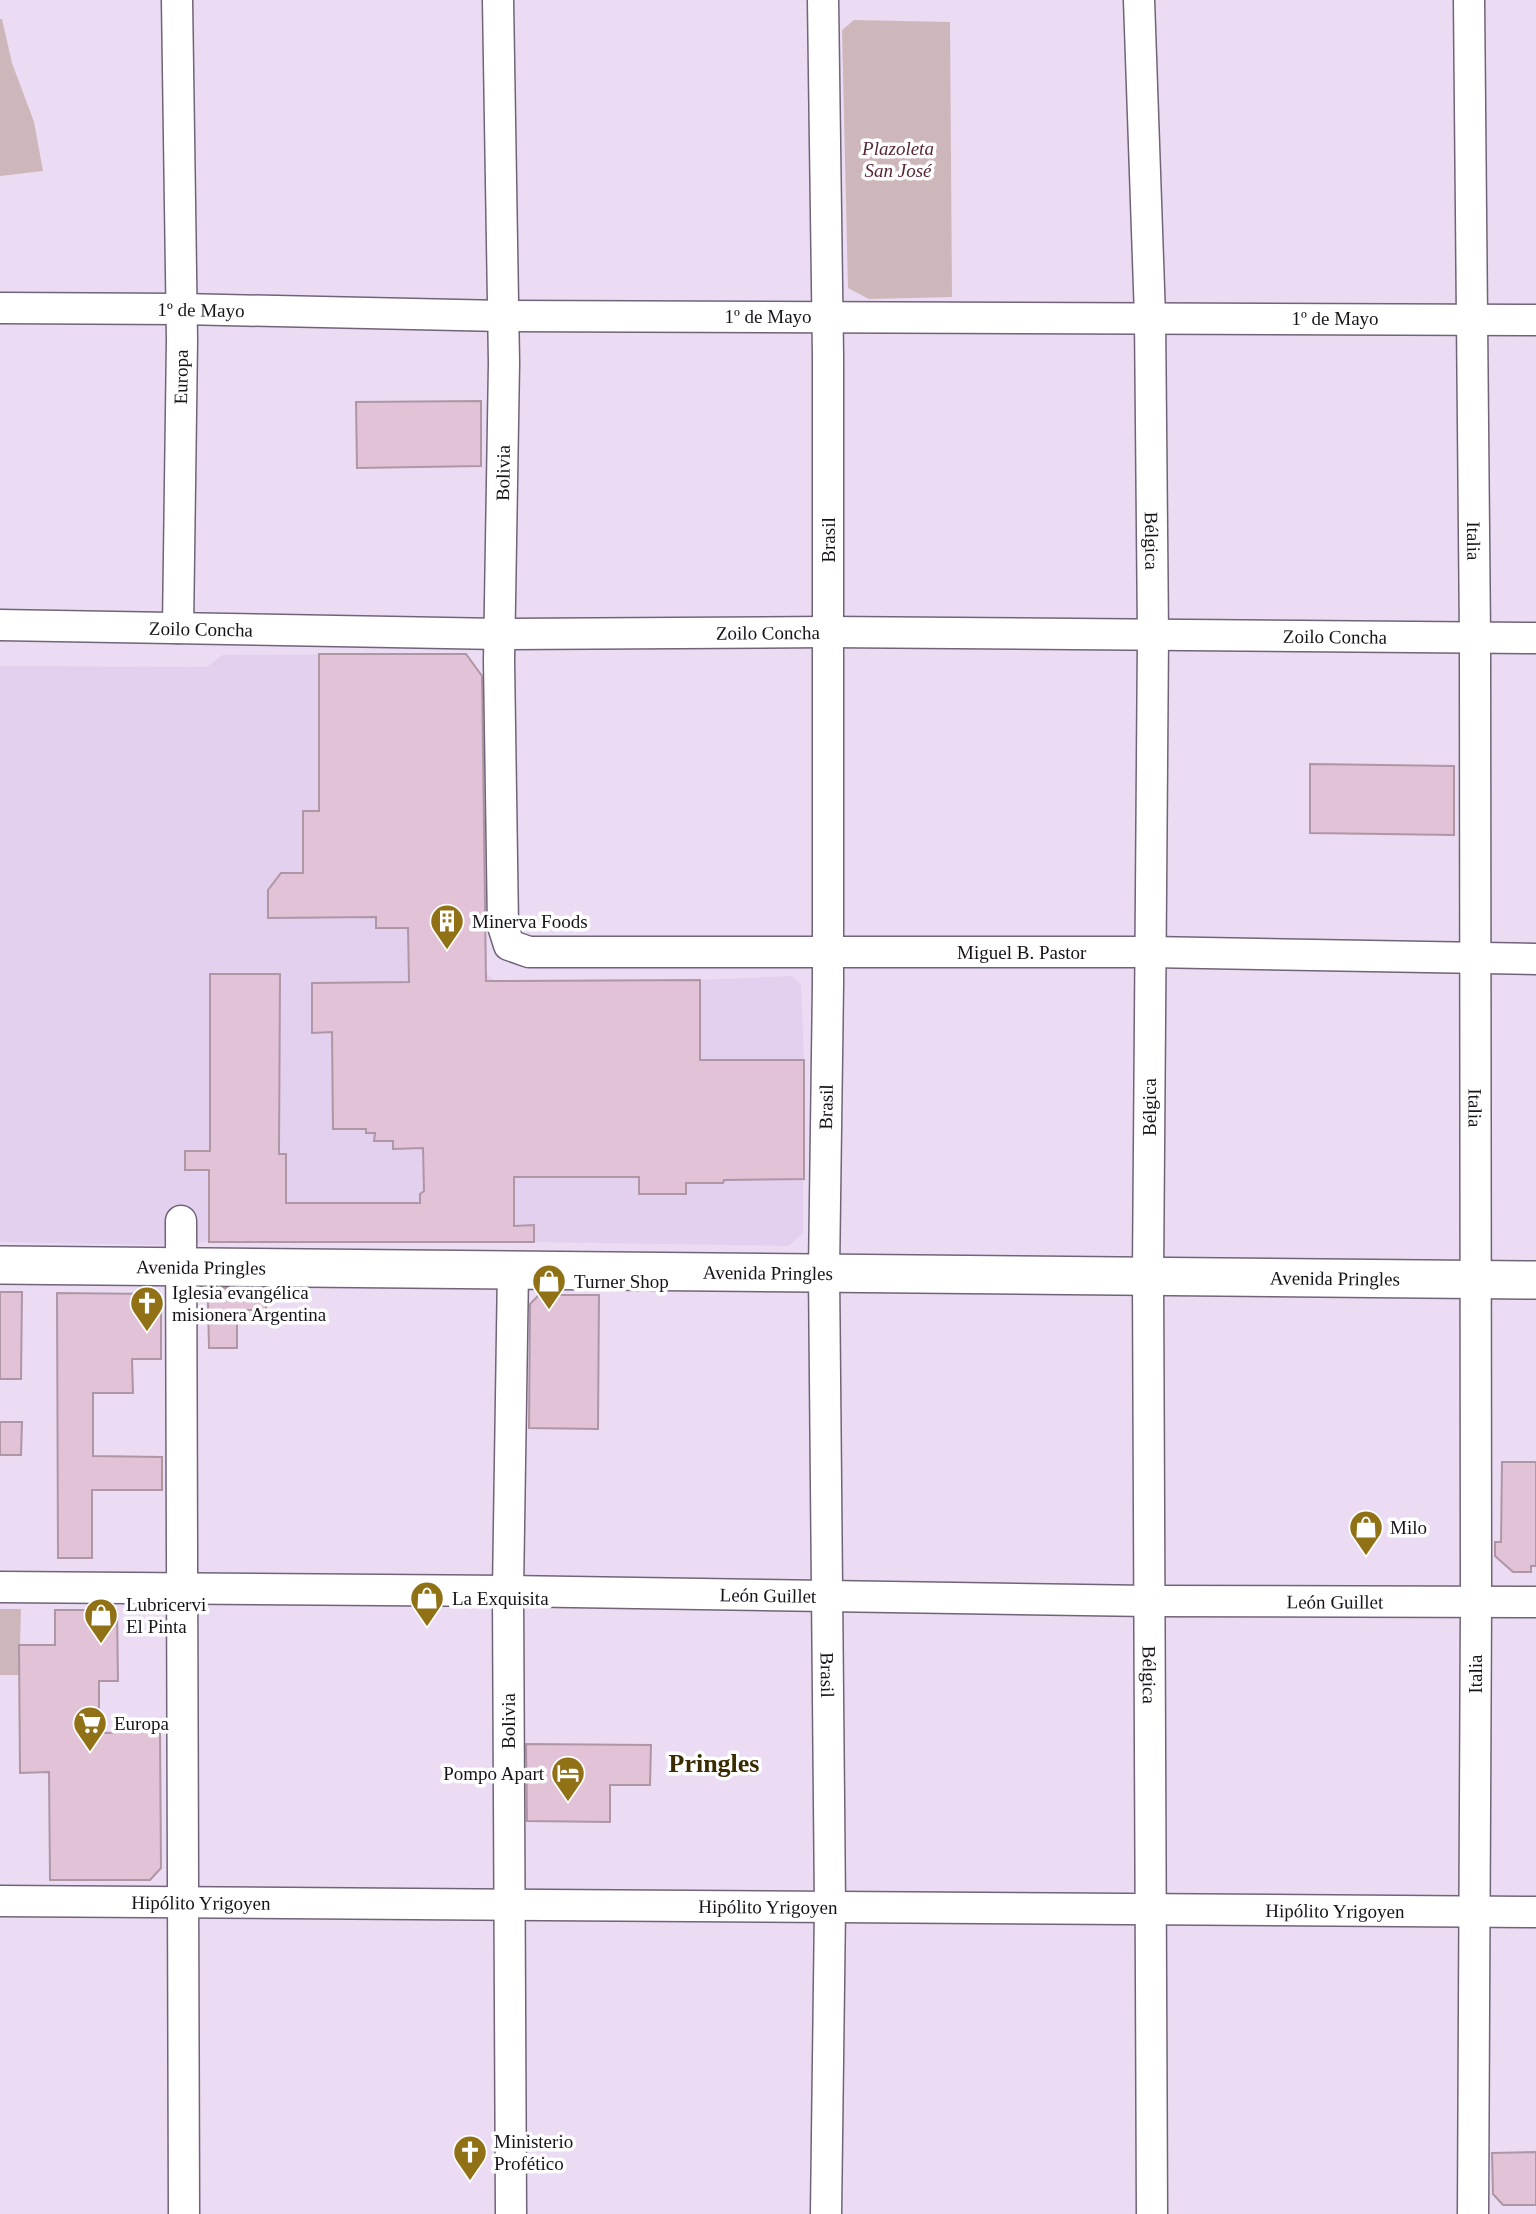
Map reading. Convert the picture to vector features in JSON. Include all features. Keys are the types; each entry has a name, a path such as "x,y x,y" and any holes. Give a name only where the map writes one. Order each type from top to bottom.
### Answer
{"main road":[{"name":"Avenida Pringles","path":"0,1265 1536,1280"}],"street":[{"name":"Europa","path":"177,0 181,309 178,628"},
{"name":"Bolivia","path":"498,0 504,363 500,634 503,926 509,945"},
{"name":"Brasil","path":"823,0 828,316 824,1272 830,1907 827,2214"},
{"name":"Bélgica","path":"1139,0 1150,317 1153,635 1148,1275 1152,2214"},
{"name":"Italia","path":"1469,0 1475,638 1476,1602 1473,2214"},
{"name":"1º de Mayo","path":"0,308 503,316 1536,320"},
{"name":"Zoilo Concha","path":"0,625 500,634 828,632 1536,638"},
{"name":"Miguel B. Pastor","path":"509,945 529,951 1150,952 1536,959"},
{"path":"181,1221 184,2214"},
{"name":"Bolivia","path":"511,2214 508,1591 513,1269"},
{"name":"León Guillet","path":"0,1587 183,1587 1149,1601 1536,1602"},
{"name":"Hipólito Yrigoyen","path":"0,1901 1536,1912"}],"shaded area":[{"path":"466,654 485,680 486,973 495,981 699,980 792,976 801,985 804,1060 803,1233 789,1246 534,1242 209,1242 160,1245 0,1242 0,666 207,667 222,655"}],"green space":[{"path":"0,19 12,63 34,122 43,171 0,176"},
{"name":"Plazoleta San José","path":"854,20 950,22 952,297 869,299 848,288 842,30"},
{"path":"0,1609 21,1609 19,1675 0,1675"}],"building":[{"path":"481,401 481,466 357,468 356,402"},
{"name":"Minerva Foods","path":"319,654 466,654 482,676 486,981 700,980 700,1060 804,1060 804,1179 686,1183 686,1194 639,1194 639,1177 514,1177 514,1226 534,1225 534,1242 209,1242 209,1170 185,1170 185,1151 210,1151 210,974 280,974 279,1154 286,1154 286,1203 420,1203 420,1194 424,1191 423,1148 393,1149 393,1141 374,1141 375,1133 366,1133 366,1129 333,1129 332,1032 312,1033 312,983 409,982 408,928 376,928 376,917 268,918 268,890 281,873 303,873 303,811 319,811"},
{"path":"1310,764 1454,766 1454,835 1310,833"},
{"path":"220,1288 266,1289 266,1310 237,1310 237,1348 209,1348 208,1301"},
{"path":"0,1292 22,1292 21,1379 0,1379"},
{"path":"57,1293 155,1294 161,1307 161,1359 132,1359 133,1393 93,1393 93,1456 162,1457 162,1490 92,1490 92,1558 58,1558"},
{"path":"539,1295 599,1295 598,1429 529,1428 530,1304"},
{"path":"0,1422 22,1422 21,1455 0,1455"},
{"path":"1502,1462 1536,1462 1536,1566 1531,1566 1531,1572 1513,1572 1495,1556 1495,1542 1501,1542"},
{"name":"Europa","path":"55,1610 117,1610 118,1681 99,1681 99,1733 160,1732 161,1868 150,1880 50,1880 49,1772 20,1773 19,1645 55,1645"},
{"path":"526,1744 651,1745 650,1785 610,1785 610,1822 527,1821"},
{"path":"1536,2152 1536,2205 1503,2205 1493,2194 1492,2153"}],"place":[{"name":"Minerva Foods","path":"447,951"},
{"name":"Turner Shop","path":"549,1311"},
{"name":"Iglesia evangélica misionera Argentina","path":"147,1333"},
{"name":"Milo","path":"1366,1557"},
{"name":"La Exquisita","path":"427,1628"},
{"name":"Lubricervi El Pinta","path":"101,1645"},
{"name":"Europa","path":"90,1753"},
{"name":"Pompo Apart","path":"568,1803"},
{"name":"Ministerio Profético","path":"470,2182"}],"district":[{"name":"Pringles","path":"714,1763"}]}
